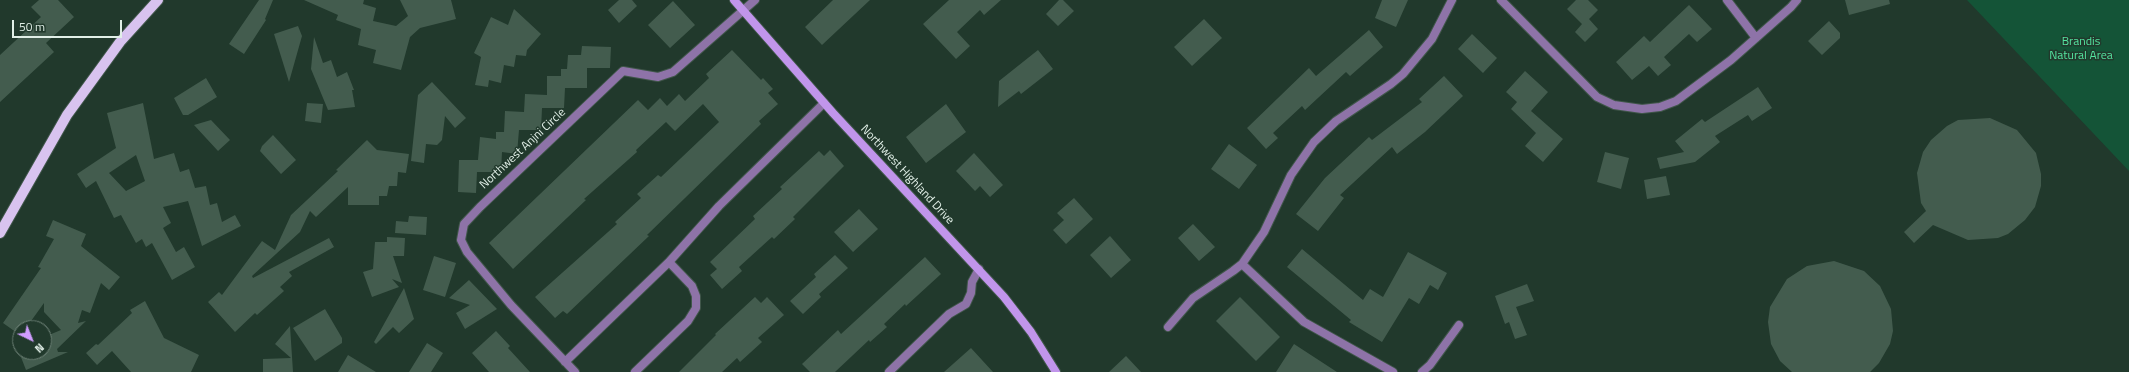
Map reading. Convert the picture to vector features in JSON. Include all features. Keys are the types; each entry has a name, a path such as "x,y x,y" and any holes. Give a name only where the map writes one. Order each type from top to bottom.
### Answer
{"main road":[{"path":"0,233 66,115 120,42 158,0"},
{"name":"Northwest Highland Drive","path":"734,0 824,103 1004,297 1031,332 1056,372"}],"street":[{"path":"743,9 755,0"},
{"path":"1168,327 1193,298 1234,272 1242,264 1258,242 1291,176 1314,142 1336,121 1391,84 1403,74 1432,39 1452,0"},
{"path":"1501,0 1597,97 1614,105 1626,108 1660,107 1676,101 1731,60 1791,7 1796,0"},
{"path":"1727,0 1756,38"},
{"name":"Northwest Anjni Circle","path":"575,372 511,305 467,252 461,240 464,224 623,71 658,77 673,72 743,9"},
{"path":"565,362 669,262 719,206 824,103"},
{"path":"635,372 688,320 696,308 696,296 692,286 669,262"},
{"path":"1242,264 1304,322 1393,372"},
{"path":"889,372 949,314 966,304 971,293 972,282 979,269"},
{"path":"1422,372 1430,365 1459,325"}],"green space":[{"name":"Brandis Natural Area","path":"1967,0 2129,0 2129,171"}],"building":[{"path":"39,0 58,0 74,17 46,43 54,52 0,102 0,55 41,17 31,7"},
{"path":"259,0 273,0 265,19 266,20 244,54 229,44"},
{"path":"304,0 364,0 363,4 376,8 373,21 396,26 408,16 400,0 451,0 456,19 420,28 410,37 401,70 373,63 376,50 358,45 361,29 336,20 338,15"},
{"path":"619,0 632,0 637,6 619,23 608,10"},
{"path":"833,0 870,0 822,45 805,27"},
{"path":"949,0 1001,0 984,15 980,10 957,32 970,46 956,59 923,24"},
{"path":"1059,0 1063,0 1074,11 1058,26 1046,14"},
{"path":"1382,0 1408,0 1396,27 1375,18"},
{"path":"1576,0 1588,0 1598,10 1589,19 1598,29 1585,42 1575,32 1582,24 1567,9"},
{"path":"1845,0 1889,0 1890,4 1849,15"},
{"path":"673,1 695,25 670,48 648,25"},
{"path":"1689,5 1712,29 1697,42 1689,34 1664,57 1671,65 1658,76 1649,66 1632,80 1616,62 1644,36 1650,42"},
{"path":"514,9 541,34 527,50 526,56 516,55 514,67 504,65 501,83 489,80 488,87 475,85 481,57 474,53 491,17 508,25"},
{"path":"1204,19 1222,38 1192,66 1174,47"},
{"path":"1829,21 1840,33 1840,38 1822,55 1808,41"},
{"path":"298,26 302,36 289,82 274,34"},
{"path":"1369,30 1383,47 1350,76 1346,72 1305,110 1302,106 1273,133 1278,138 1266,149 1247,128 1309,68 1316,76"},
{"path":"1472,34 1497,58 1483,73 1458,49"},
{"path":"314,37 323,63 331,60 337,77 347,72 354,90 352,90 355,107 328,110 311,69"},
{"path":"582,46 611,47 610,68 587,68 587,88 565,88 564,108 542,108 541,130 519,130 517,154 502,152 501,172 477,172 476,193 458,192 459,160 478,160 480,137 496,139 496,132 504,132 505,111 524,112 525,94 547,95 547,76 561,76 561,69 567,69 568,55 581,55"},
{"path":"732,50 761,80 763,78 773,89 768,93 778,104 759,121 761,124 647,235 649,236 567,314 563,311 555,318 535,297 617,224 615,222 641,198 637,194 658,175 661,177 719,122 703,104 675,131 666,122 636,150 637,152 584,199 586,200 513,269 489,243 638,100 648,110 660,98 667,106 679,94 685,101 709,78 706,74"},
{"path":"1038,50 1053,69 1021,94 1019,91 998,107 999,81"},
{"path":"1525,71 1548,92 1531,111 1563,139 1543,162 1525,146 1536,133 1511,109 1517,102 1506,92"},
{"path":"1444,76 1463,96 1425,132 1397,154 1392,147 1340,195 1344,198 1318,231 1296,214 1325,178 1369,137 1372,140 1422,102 1419,99"},
{"path":"206,78 217,97 188,115 183,115 174,98"},
{"path":"432,82 466,118 455,128 445,116 442,140 437,145 426,144 424,163 411,161 418,95"},
{"path":"1758,87 1772,108 1752,121 1748,115 1715,136 1720,142 1695,162 1660,169 1657,158 1684,152 1675,141 1702,119 1705,122"},
{"path":"143,103 154,159 174,153 180,172 189,169 195,188 206,186 210,205 217,203 222,222 235,215 241,226 202,246 188,201 163,207 171,223 163,228 176,252 184,247 195,267 172,280 152,243 146,247 142,239 136,243 121,215 114,218 96,181 86,188 77,174 116,148 107,113","holes":["136,155 145,181 126,191 109,173"]},
{"path":"307,103 323,104 321,123 305,121"},
{"path":"946,104 966,132 926,163 906,137"},
{"path":"1990,118 2017,130 2036,153 2041,174 2041,186 2035,207 2025,220 2008,234 1998,238 1968,240 1933,225 1914,243 1904,232 1926,211 1921,203 1917,173 1923,152 1931,140 1947,126 1958,120"},
{"path":"211,120 230,140 218,151 194,125"},
{"path":"273,135 296,160 281,174 260,151 262,146"},
{"path":"367,140 377,150 409,154 406,173 398,172 397,186 389,186 387,196 379,196 379,205 348,205 348,187 316,217 310,211 300,232 252,276 253,278 329,238 334,247 289,272 292,276 280,287 284,291 257,315 255,313 235,332 208,302 219,292 222,295 262,241 275,250 291,215 338,171 336,170"},
{"path":"1229,144 1257,165 1239,189 1211,169"},
{"path":"830,150 844,166 793,217 795,219 774,239 772,237 739,267 742,271 722,289 710,275 717,269 710,262 755,219 753,216 782,189 780,187 819,151 824,156"},
{"path":"1605,152 1629,158 1621,189 1597,182"},
{"path":"974,153 1003,185 990,197 980,186 975,191 956,171"},
{"path":"1666,176 1670,195 1647,199 1644,180"},
{"path":"1074,198 1093,219 1066,244 1053,230 1064,220 1057,213"},
{"path":"859,209 878,229 853,252 834,232"},
{"path":"409,216 427,217 426,235 395,233 396,221 408,222"},
{"path":"53,220 86,234 81,246 120,277 109,290 101,283 90,313 82,310 78,323 86,321 57,349 58,352 68,352 52,359 52,334 61,330 44,312 44,303 32,320 12,320 12,329 3,323 41,268 38,267 54,239 46,236"},
{"path":"1193,224 1215,247 1199,261 1178,238"},
{"path":"1110,236 1131,260 1111,278 1090,255"},
{"path":"387,237 405,238 404,256 393,256 402,283 392,279 399,287 372,297 363,272 373,269 375,242 387,242"},
{"path":"1302,249 1363,300 1370,289 1383,297 1408,252 1447,273 1438,290 1430,285 1419,304 1409,298 1382,342 1349,322 1351,320 1287,267"},
{"path":"835,255 848,268 819,294 821,297 803,314 790,301 816,277 814,274"},
{"path":"434,256 456,263 445,297 423,290"},
{"path":"925,257 941,274 884,324 887,327 870,342 869,340 835,372 810,372 802,364 838,330 841,334"},
{"path":"1834,261 1864,271 1880,286 1891,309 1893,331 1890,344 1879,363 1870,372 1792,372 1780,361 1771,344 1768,322 1770,307 1787,279 1807,266"},
{"path":"469,280 497,309 465,329 456,313 470,305 449,298"},
{"path":"1527,284 1534,301 1516,307 1527,335 1515,339 1509,322 1505,324 1495,296"},
{"path":"404,288 414,319 399,333 393,327 376,344 374,342"},
{"path":"755,297 761,303 767,297 784,315 758,338 762,342 740,362 737,358 722,372 679,372 716,335 715,334"},
{"path":"1240,297 1280,337 1256,361 1216,321"},
{"path":"145,301 164,338 199,355 191,372 131,372 112,351 97,365 86,353 96,344 98,345 132,313 130,310"},
{"path":"325,309 342,338 342,343 315,361 293,328"},
{"path":"290,326 293,372 263,372 263,359 291,358 275,344"},
{"path":"496,331 510,346 508,348 530,372 489,372 472,353"},
{"path":"427,343 443,353 431,372 409,372"},
{"path":"1294,344 1337,372 1276,372"},
{"path":"971,348 993,372 944,372"},
{"path":"348,355 376,372 338,372"},
{"path":"1126,356 1141,372 1109,372"},
{"path":"22,360 49,360 26,370"}]}
